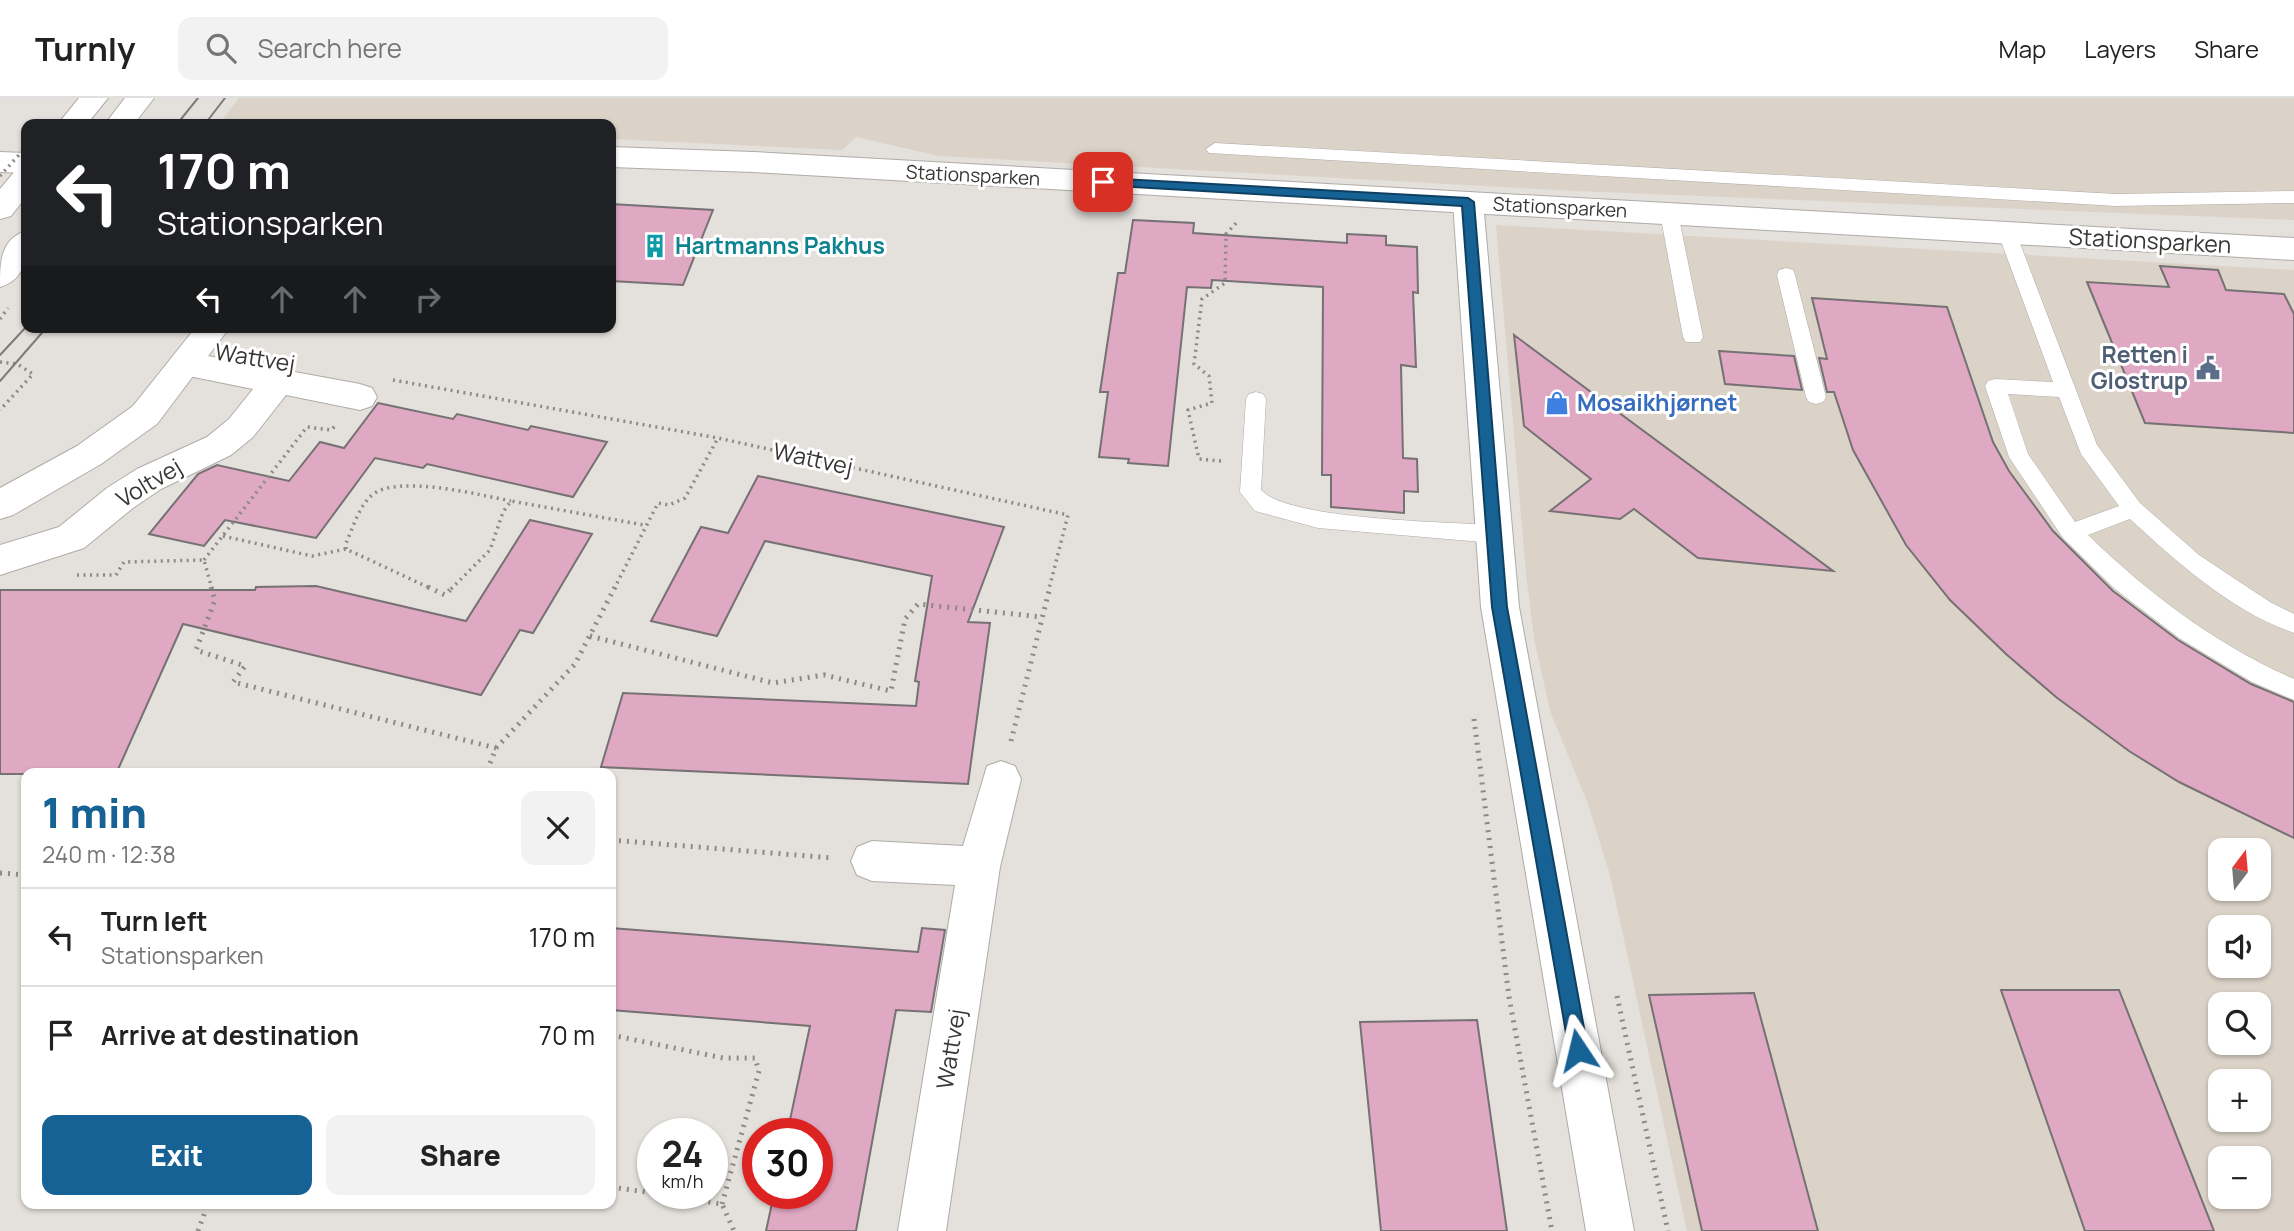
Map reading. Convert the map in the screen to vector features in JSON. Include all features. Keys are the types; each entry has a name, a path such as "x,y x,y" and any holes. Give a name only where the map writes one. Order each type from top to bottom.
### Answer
{"street":[{"name":"Stationsparken","path":"616,157 2294,249"},
{"path":"0,162 21,163"},
{"path":"0,209 21,184"},
{"path":"1468,202 1500,607 1610,1231"},
{"path":"0,276 21,249"},
{"path":"0,505 89,455 145,415 209,333"},
{"path":"186,364 279,380 367,387"},
{"name":"Voltvej","path":"0,560 71,538 120,498 149,480 219,446 241,429 279,380"},
{"path":"0,480 89,455"},
{"name":"Wattvej","path":"922,1231 979,867 1001,779"},
{"path":"872,861 979,867"}],"lane":[{"path":"1215,149 2116,200 2294,197"},
{"path":"1669,213 1693,337"},
{"path":"2007,233 2088,448 2133,509 2190,561 2262,609 2294,624"},
{"path":"1786,275 1816,397"},
{"path":"2067,390 1995,386 2019,457 2071,532 2123,583 2187,631 2260,675 2294,690"},
{"path":"1256,399 1251,492 1262,505 1318,520 1494,534"},
{"path":"2071,532 2133,509"}],"path":[{"path":"0,176 21,152"},
{"path":"1225,461 1199,459 1188,410 1212,402 1209,376 1194,364 1202,299 1225,283 1226,234 1237,224"},
{"path":"0,362 17,364 33,374 0,410"},
{"path":"204,560 307,427 331,430 367,387"},
{"name":"Wattvej","path":"367,387 718,438 1068,515 1001,779"},
{"path":"488,768 496,748 575,664 658,503 669,505 685,498 718,438"},
{"path":"346,549 346,543 372,495 384,487 457,490 645,525"},
{"path":"223,536 312,556 346,549 445,595 490,550 502,512 511,501"},
{"path":"75,575 116,575 124,562 204,560"},
{"path":"204,560 215,600 196,650 245,666 233,682 496,748"},
{"path":"590,636 773,683 824,675 891,691 905,619 918,604 1042,617"},
{"path":"616,840 872,861"},
{"path":"0,873 21,875"},
{"path":"616,1036 723,1058 755,1058 759,1071 728,1182"},
{"path":"616,1188 637,1191"},
{"path":"198,1231 206,1209"},
{"path":"724,1209 734,1231"}],"shaded area":[{"path":"239,98 2294,98 2294,220 1576,191 939,156 856,137 842,150 616,139 616,119 223,119"},
{"path":"1496,225 2294,270 2294,1231 1687,1231 1610,875 1588,804 1550,711 1534,638 1526,574"}],"building":[{"name":"Hartmanns Pakhus","path":"616,204 713,210 683,285 616,281"},
{"path":"1133,220 1194,223 1193,233 1347,243 1347,234 1386,236 1386,245 1417,247 1418,293 1413,292 1416,367 1401,365 1403,458 1417,459 1418,492 1404,491 1404,513 1331,507 1331,475 1322,475 1323,287 1212,280 1211,288 1187,287 1168,466 1128,463 1129,459 1099,457 1108,392 1100,392 1118,273 1125,273"},
{"name":"Retten i Glostrup","path":"2160,266 2218,270 2226,290 2284,294 2294,314 2294,433 2145,423 2087,282 2169,287"},
{"path":"1812,298 1947,307 1993,442 2009,471 2053,531 2113,591 2178,640 2251,684 2294,702 2294,838 2179,782 2129,751 2056,697 1950,600 1906,545 1853,450 1834,392 1827,392 1819,358 1827,359"},
{"path":"1514,335 1833,571 1698,558 1634,509 1620,519 1550,511 1591,479 1524,426"},
{"path":"1719,351 1794,356 1802,390 1725,384"},
{"path":"378,403 453,419 457,414 528,430 531,426 607,442 573,497 427,464 423,468 375,458 316,538 225,520 204,546 149,534 198,474 217,465 289,481 320,442 344,448"},
{"path":"758,476 1004,527 968,622 990,623 968,784 601,767 623,693 916,706 919,682 915,681 932,576 765,541 717,636 651,621 701,527 728,533"},
{"path":"530,520 592,534 533,633 520,630 481,695 183,624 119,768 21,768 21,774 0,774 0,590 255,590 256,587 316,586 466,621"},
{"path":"616,928 918,952 922,928 945,930 931,1012 896,1010 856,1231 766,1231 771,1209 833,1209 833,1118 790,1118 810,1026 616,1010"},
{"path":"2001,990 2119,990 2214,1231 2085,1231"},
{"path":"1754,993 1818,1231 1702,1231 1649,995"},
{"path":"1477,1020 1507,1231 1381,1231 1360,1022"}],"tram line":[{"path":"181,119 198,98"},
{"path":"209,119 225,98"},
{"path":"0,355 21,332"},
{"path":"0,381 42,333"}],"place":[{"name":"Hartmanns Pakhus","path":"655,246"},
{"name":"Retten i Glostrup","path":"2208,368"},
{"name":"Mosaikhjørnet","path":"1557,403"}],"route":[{"path":"1103,182 1468,202 1500,607 1578,1050"}]}
